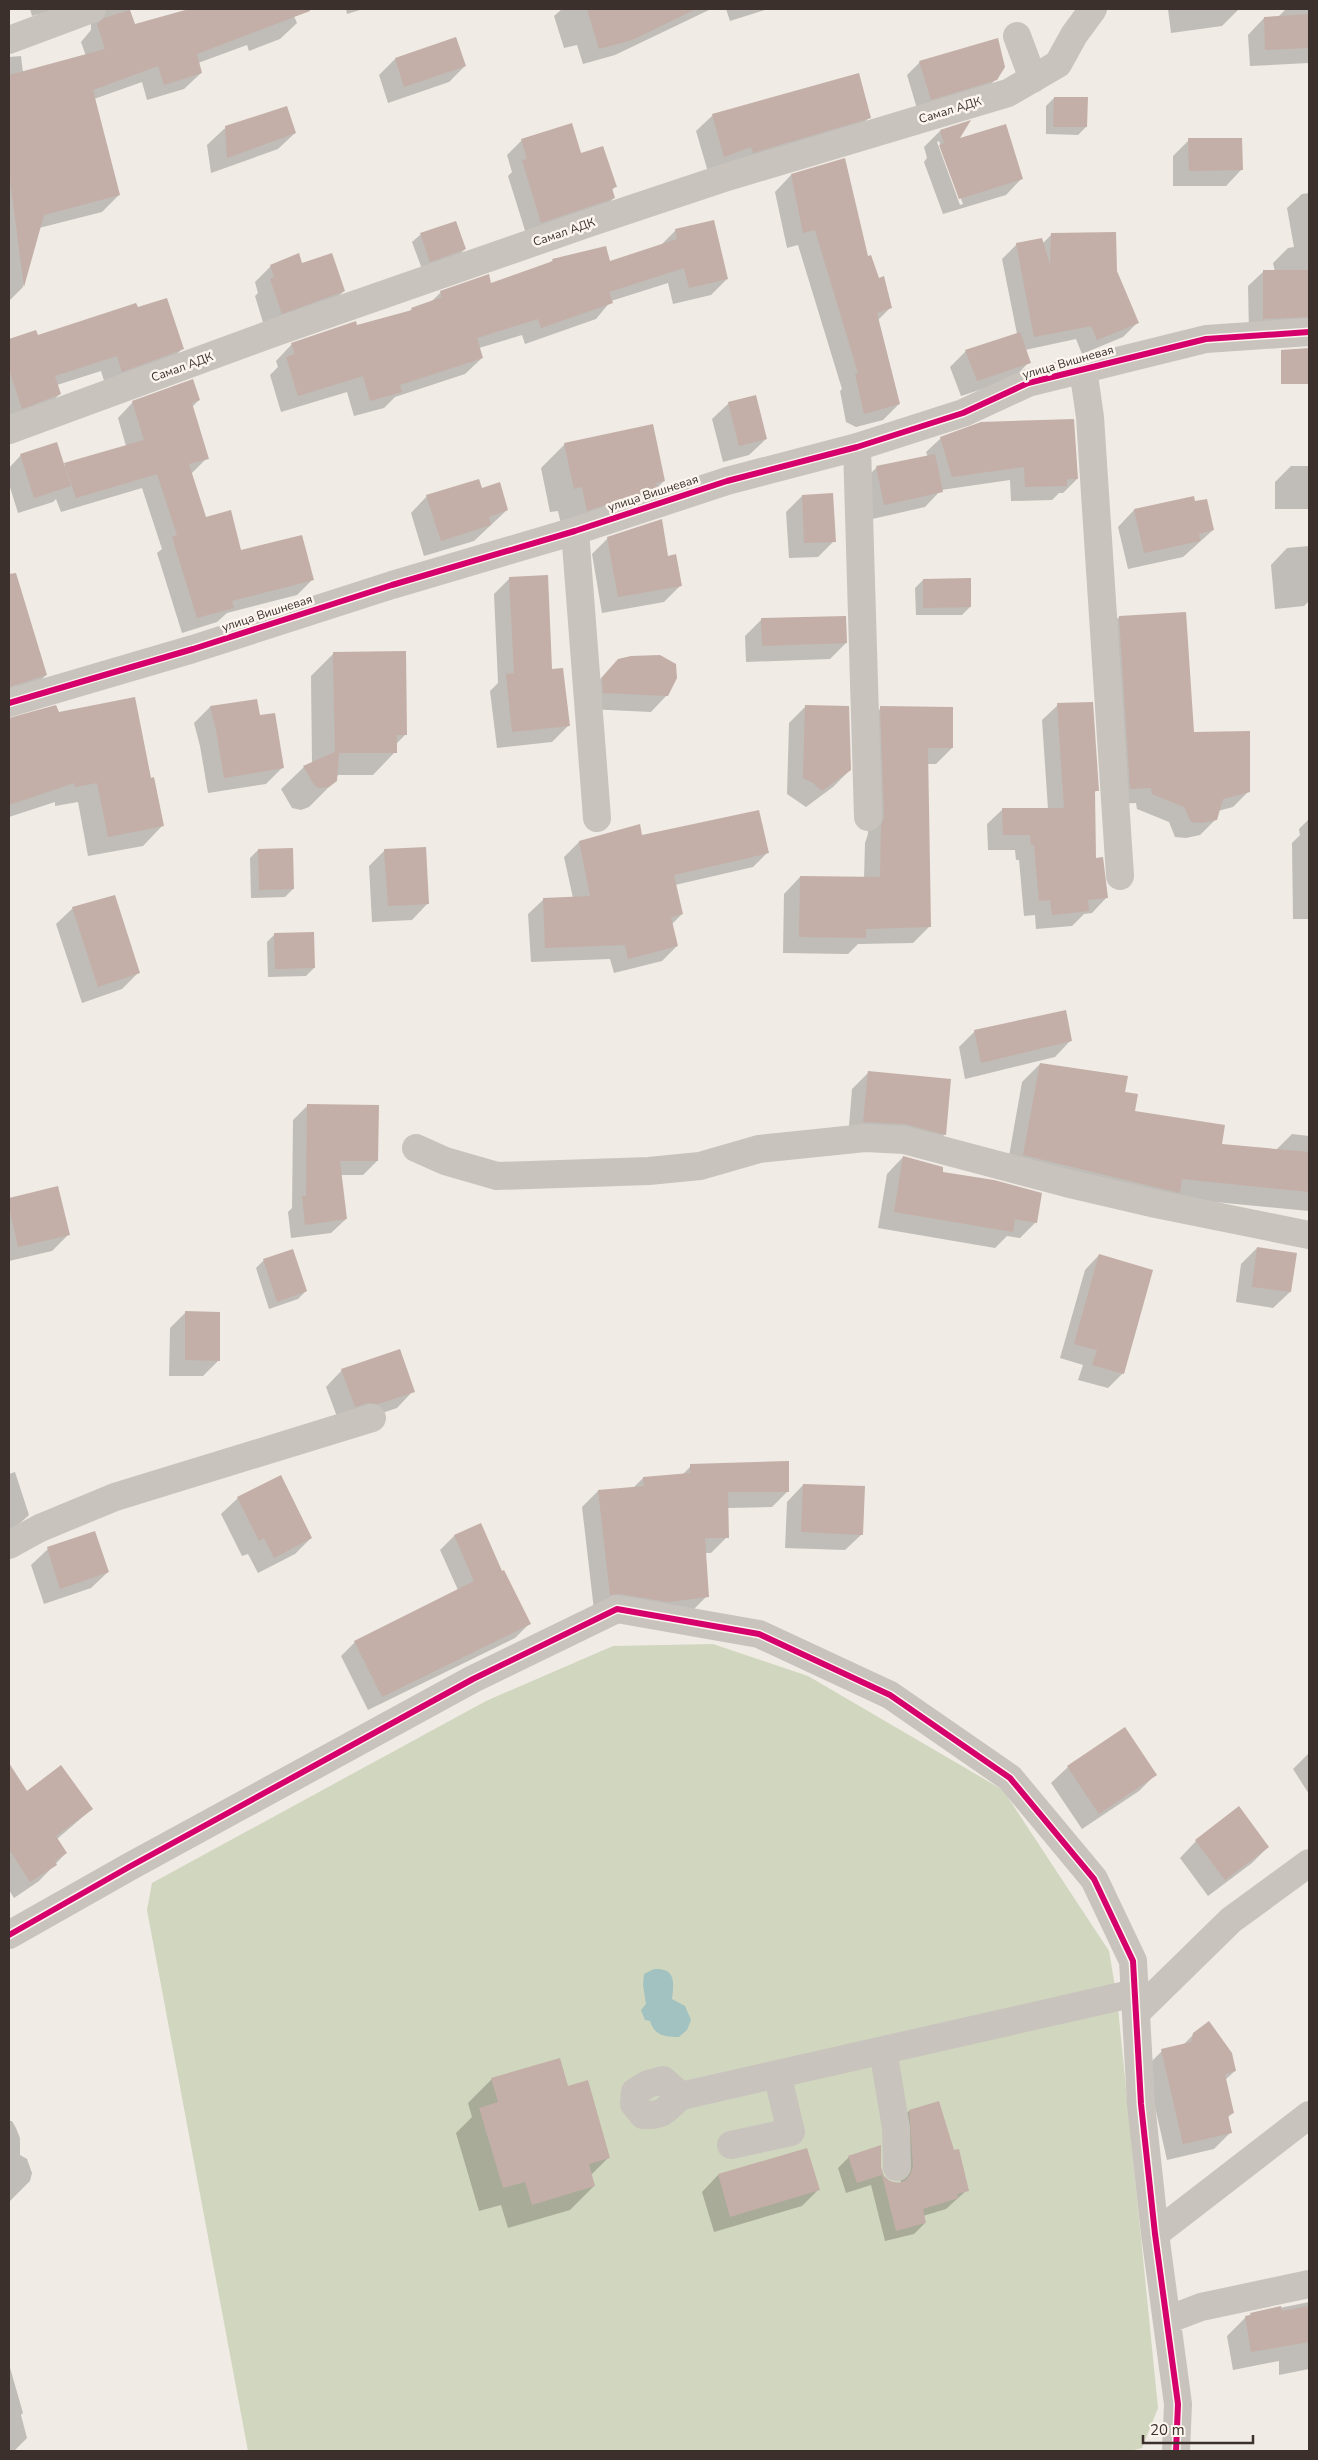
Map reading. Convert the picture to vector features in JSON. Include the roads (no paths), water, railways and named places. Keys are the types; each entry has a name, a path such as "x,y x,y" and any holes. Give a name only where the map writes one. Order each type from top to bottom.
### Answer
{"street":[{"path":"9,40 92,9"},
{"name":"Самал АДК","path":"9,430 463,266 727,177 1008,93 1058,64 1074,35 1093,9"},
{"path":"1017,36 1033,79"},
{"name":"улица Вишневая","path":"9,703 193,649 392,585 575,531 727,481 856,446 963,413 1028,383 1206,339 1309,332"},
{"path":"1083,369 1091,427 1120,876"},
{"path":"856,446 868,818"},
{"path":"575,531 596,818"},
{"path":"416,1148 446,1161 497,1176 649,1171 700,1166 759,1149 865,1138 904,1140 1066,1183 1309,1235"},
{"path":"9,1545 40,1528 115,1497 372,1418"},
{"path":"9,1935 129,1867 473,1679 617,1609 759,1634 890,1695 1010,1778 1094,1879 1133,1961 1141,2104 1155,2234 1178,2404 1176,2451"},
{"path":"681,2096 883,2050 1135,2003 1231,1920 1309,1863"},
{"path":"883,2050 896,2128 896,2167"},
{"path":"731,2146 791,2132 777,2074"},
{"path":"1155,2234 1309,2115"},
{"path":"1167,2320 1201,2306 1309,2284"}],"water":[{"path":"654,1969 661,1969 670,1974 673,1982 672,1999 685,2006 691,2020 687,2030 679,2037 669,2037 658,2033 650,2021 645,2020 641,2010 646,2004 643,1985 644,1974"}]}
